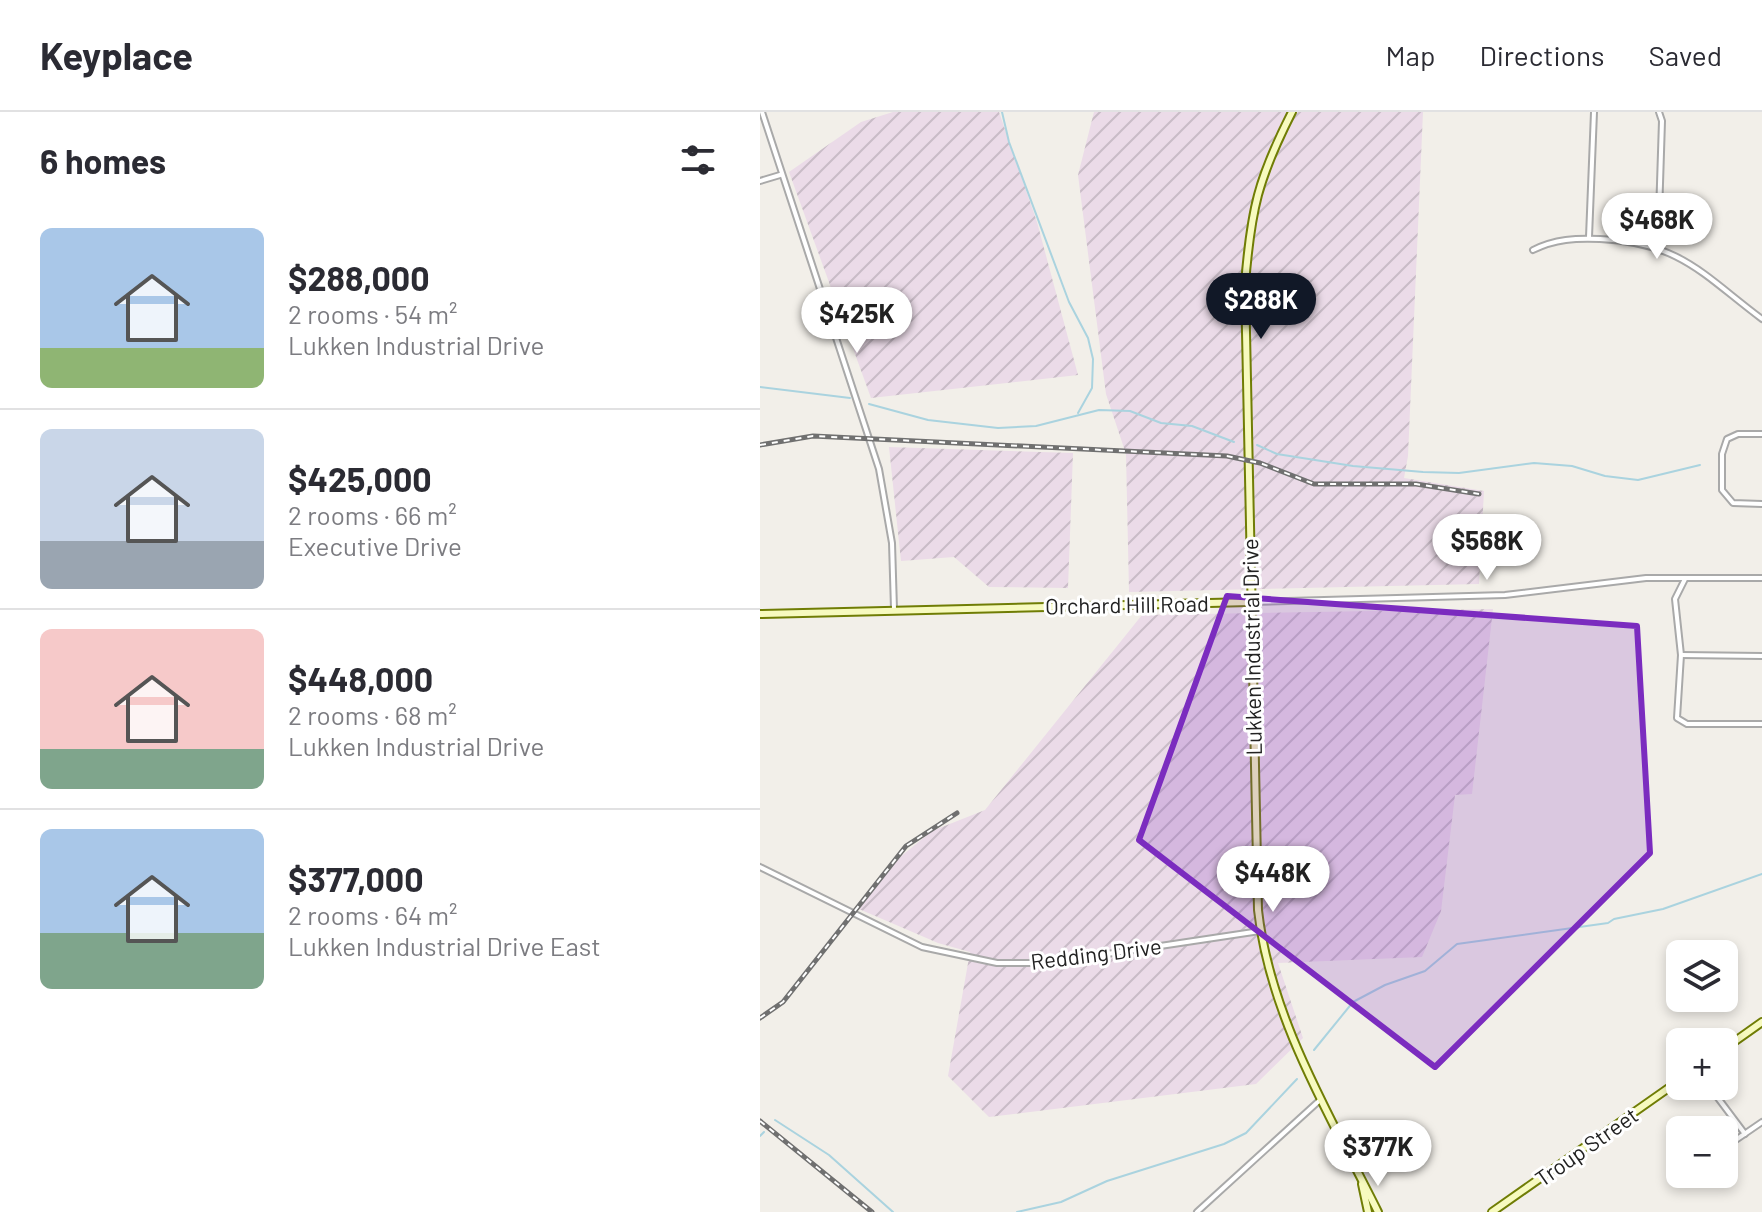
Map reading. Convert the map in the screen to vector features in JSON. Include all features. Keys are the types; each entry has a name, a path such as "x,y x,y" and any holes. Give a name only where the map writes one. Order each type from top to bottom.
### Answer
{"main road":[{"name":"Lukken Industrial Drive","path":"1292,112 1263,171 1252,205 1245,284 1260,931 1267,962 1302,1059 1358,1171"},
{"name":"Orchard Hill Road","path":"760,614 1250,602"},
{"path":"1738,1039 1762,1022"},
{"name":"Troup Street","path":"1492,1212 1666,1090"},
{"path":"1358,1171 1368,1212"},
{"path":"1358,1171 1378,1212"}],"street":[{"path":"762,112 780,175 879,469 892,543 894,609"},
{"path":"1589,238 1594,112"},
{"path":"1658,246 1662,121 1659,112"},
{"path":"760,181 780,175"},
{"path":"1533,250 1549,242 1589,238 1658,246 1697,267 1762,319"},
{"path":"1762,434 1732,435 1724,445 1722,490 1733,503 1762,504"},
{"name":"Orchard Hill Road","path":"1250,602 1481,597 1646,578 1762,578"},
{"path":"1685,579 1675,599 1681,655 1680,722 1762,724"},
{"path":"1681,655 1762,656"},
{"name":"Redding Drive","path":"760,867 922,947 997,963 1047,963 1260,931"},
{"path":"1197,1212 1322,1099"},
{"path":"1720,1100 1745,1134"},
{"path":"1738,1139 1762,1122"}],"highlighted area":[{"path":"1227,596 1637,626 1650,853 1435,1067 1139,840"}],"shaded area":[{"path":"893,112 999,112 1037,222 1078,375 871,398 789,172 861,122"},
{"path":"1094,112 1423,112 1408,456 1404,478 1484,491 1479,584 1129,592 1126,454 1106,394 1078,175"},
{"path":"889,447 1073,453 1068,588 989,587 954,557 901,561"},
{"path":"1493,609 1472,794 1455,795 1441,911 1422,957 1278,963 1303,1038 1256,1084 989,1117 948,1076 970,952 938,943 859,909 899,858 932,831 985,810 1142,615"}],"waterway":[{"path":"1002,112 1009,142 1069,302 1088,338 1093,359 1092,388 1078,413"},
{"path":"760,387 850,398"},
{"path":"869,404 928,420 998,428 1036,426 1099,410 1130,411 1161,423 1192,426 1234,442"},
{"path":"1257,445 1277,454 1353,466 1423,472 1459,473 1534,463 1572,466 1605,476 1638,480 1700,465"},
{"path":"1314,1050 1353,1002 1385,985 1425,971 1457,944 1608,923 1663,909 1762,874"},
{"path":"1017,1212 1061,1202 1107,1181 1224,1144 1246,1133 1297,1079"},
{"path":"775,1120 829,1155 893,1212"},
{"path":"760,1136 764,1132"}],"railway":[{"path":"760,445 813,436 1227,456 1260,463 1314,484 1416,484 1479,494"},
{"path":"760,1018 783,1002 906,846 957,813"},
{"path":"760,1121 872,1212"}]}
